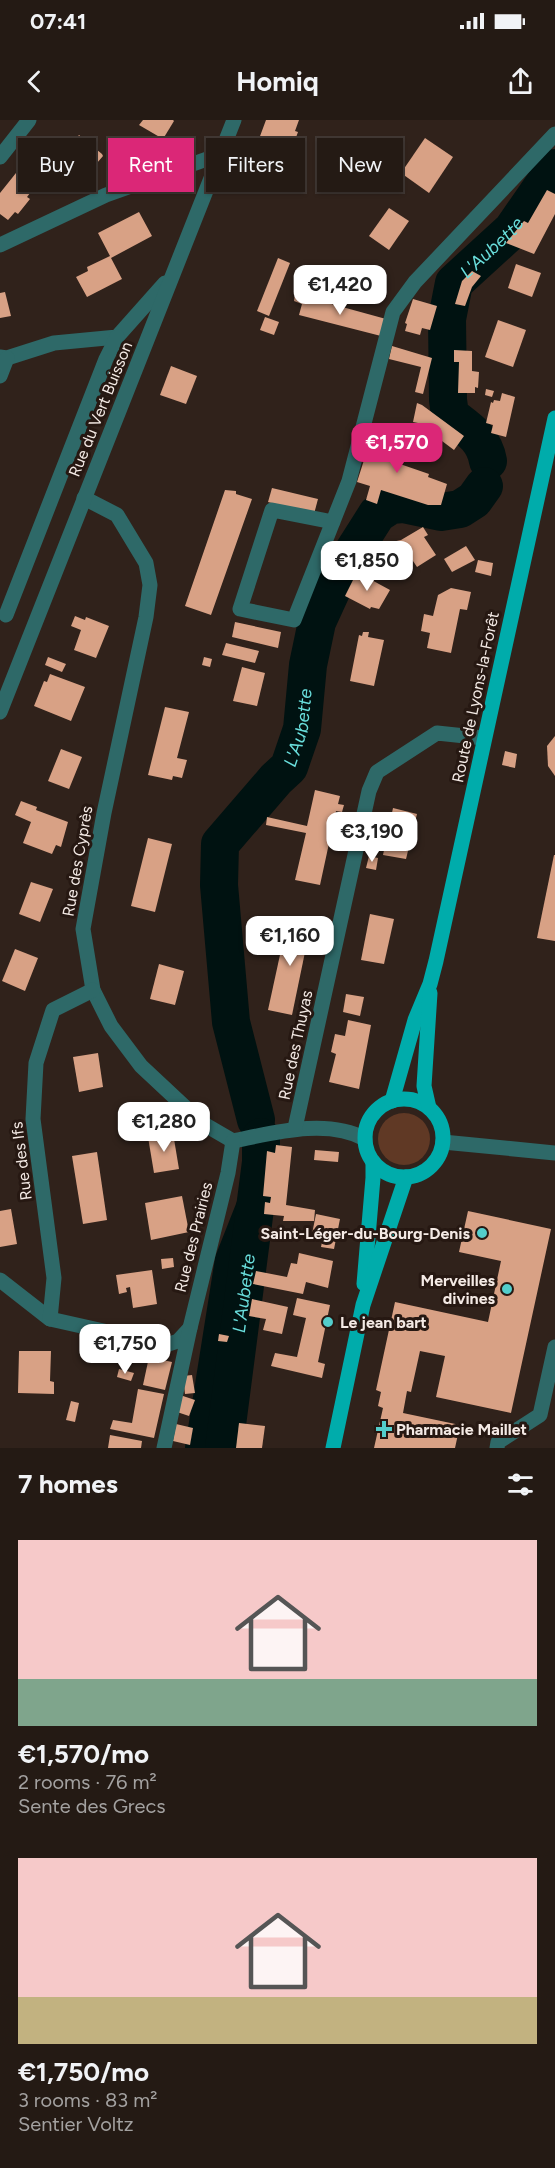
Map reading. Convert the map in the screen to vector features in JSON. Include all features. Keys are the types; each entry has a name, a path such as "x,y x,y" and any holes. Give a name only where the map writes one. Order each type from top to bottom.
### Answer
{"main road":[{"name":"Route de Lyons-la-Forêt","path":"429,1108 424,1086 430,984 555,418"},
{"name":"Route de Lyons-la-Forêt","path":"392,1101 415,1020 430,984"},
{"path":"363,1305 374,1178 373,1162 365,1139 367,1127 372,1116 392,1101 411,1100 429,1108 436,1116 441,1126 443,1142 440,1155 432,1166 420,1174 406,1177 384,1172 373,1162"},
{"path":"333,1448 363,1305 406,1177"}],"street":[{"path":"0,157 29,120"},
{"name":"Rue du Vert Buisson","path":"227,138 234,120"},
{"path":"333,522 272,510 240,609 294,620 333,522 349,481 393,312 415,282 555,134"},
{"path":"0,245 106,195 206,159"},
{"name":"Rue du Vert Buisson","path":"0,712 206,192"},
{"path":"6,615 106,359 117,337 175,271"},
{"path":"0,376 3,358 54,343 117,337"},
{"name":"Rue des Cyprès","path":"84,498 117,514 146,563 150,585 146,617 106,802 83,929 93,990 111,1026 141,1066 202,1123 232,1141"},
{"name":"Rue des Thuyas","path":"295,1128 369,790 377,772 437,733 484,738"},
{"name":"Rue des Ifs","path":"50,1319 54,1278 33,1119 36,1063 53,1010 93,990"},
{"path":"232,1141 295,1128 351,1131 365,1139"},
{"name":"Rue des Prairies","path":"164,1448 190,1328 228,1173 232,1141"},
{"path":"443,1142 555,1153"},
{"path":"0,1280 50,1319 166,1345 178,1341 190,1328"},
{"path":"496,1448 498,1442 540,1415 555,1347"}],"shaded area":[{"path":"399,1113 409,1113 423,1120 430,1139 423,1158 409,1165 399,1165 389,1161 382,1154 378,1144 378,1134 382,1124 389,1117"}],"building":[{"path":"143,120 174,121 164,138 139,125"},
{"path":"266,120 299,120 295,131 298,132 296,138 259,138"},
{"path":"425,138 453,157 429,193 403,174 403,170"},
{"path":"96,149 103,156 96,162"},
{"path":"16,173 18,175 18,192 31,192 27,197 30,199 18,214 15,212 8,220 0,214 0,193"},
{"path":"547,190 555,194 555,214 534,254 506,243 524,221 528,223"},
{"path":"389,208 409,221 389,250 369,236"},
{"path":"139,212 152,236 111,258 122,279 87,297 76,277 88,271 87,267 110,256 98,233"},
{"path":"278,258 290,263 269,316 257,311"},
{"path":"516,264 541,273 532,297 508,288"},
{"path":"472,271 481,276 472,287 465,306 455,304 462,281"},
{"path":"5,292 11,316 0,318 0,293"},
{"path":"295,294 386,319 381,336 299,315 302,304 294,301"},
{"path":"413,299 437,306 430,330 422,328 420,335 405,331 407,324 405,323"},
{"path":"265,317 279,322 274,335 260,330"},
{"path":"498,320 526,330 513,367 485,357"},
{"path":"392,346 432,358 423,394 415,392 421,367 389,359"},
{"path":"454,350 472,351 472,371 479,372 478,388 475,387 475,393 458,393 459,362 454,362"},
{"path":"171,366 197,376 186,404 160,395"},
{"path":"486,389 494,391 492,397 485,395"},
{"path":"502,393 515,397 506,437 491,433 493,425 486,423 491,402 500,401"},
{"path":"417,403 464,436 454,450 418,423 413,422"},
{"path":"371,427 379,429 380,433 373,454 385,458 394,432 410,436 400,464 429,474 428,477 447,484 441,505 428,505 381,490 377,504 366,500 370,486 357,482"},
{"path":"272,488 318,499 314,514 268,502"},
{"path":"225,490 236,491 236,494 252,499 211,615 185,606"},
{"path":"423,527 428,535 424,537 436,555 417,567 405,549 399,553 392,542 401,540"},
{"path":"466,546 475,560 452,572 444,559"},
{"path":"478,560 493,563 491,576 475,572"},
{"path":"357,572 390,590 379,609 371,607 370,609 345,596"},
{"path":"451,588 471,592 467,610 460,609 451,653 427,648 430,633 421,631 424,614 433,616 438,595"},
{"path":"75,616 85,620 86,617 109,626 96,658 74,650 81,630 71,626"},
{"path":"235,622 281,632 278,648 232,637"},
{"path":"363,632 369,632 368,637 384,640 374,686 350,681 359,635 362,636"},
{"path":"226,643 259,651 255,663 222,655"},
{"path":"48,657 66,664 62,672 45,665"},
{"path":"204,657 212,659 210,667 202,665"},
{"path":"242,667 265,673 257,706 233,701"},
{"path":"50,674 85,687 71,721 34,706 44,681 47,682"},
{"path":"165,707 189,712 177,758 187,760 182,778 173,776 172,780 148,775"},
{"path":"555,736 555,776 548,766 547,746"},
{"path":"61,749 82,757 69,789 48,781"},
{"path":"505,751 517,754 515,768 502,765"},
{"path":"315,790 340,796 338,804 344,805 342,812 336,811 320,885 295,880 306,833 266,825 267,817 307,826"},
{"path":"21,801 37,807 36,810 68,822 61,847 56,845 52,854 23,843 31,822 15,815"},
{"path":"393,808 417,814 406,859 383,855"},
{"path":"148,838 172,844 155,912 131,906"},
{"path":"555,855 555,941 537,938"},
{"path":"369,856 378,858 376,870 366,868"},
{"path":"31,882 53,889 40,922 19,914"},
{"path":"370,914 394,919 384,964 361,960"},
{"path":"288,918 311,923 292,1015 268,1010"},
{"path":"15,949 38,958 25,991 2,981"},
{"path":"159,964 184,971 175,1005 150,999"},
{"path":"346,994 364,997 360,1016 343,1012"},
{"path":"348,1020 371,1025 359,1089 329,1082 336,1054 331,1052 335,1034 345,1036"},
{"path":"98,1053 103,1087 79,1092 73,1057"},
{"path":"173,1133 179,1169 154,1173 148,1137"},
{"path":"276,1145 292,1147 286,1205 315,1210 314,1221 283,1221 284,1216 264,1214 265,1202 270,1203 271,1197 263,1196 267,1151 275,1153"},
{"path":"315,1150 339,1152 338,1162 314,1160"},
{"path":"97,1152 107,1220 83,1224 72,1156"},
{"path":"182,1196 189,1232 151,1240 145,1203"},
{"path":"11,1209 17,1244 0,1247 0,1211"},
{"path":"468,1211 551,1229 511,1413 436,1397 445,1356 420,1351 411,1392 407,1391 403,1413 460,1425 455,1448 374,1448 383,1408 378,1406 381,1392 376,1390 395,1302 488,1322 501,1261 459,1252"},
{"path":"316,1214 340,1219 334,1249 321,1247 323,1237 312,1234"},
{"path":"299,1253 333,1261 328,1288 306,1282 303,1294 253,1284 256,1271 287,1277 291,1263 297,1264"},
{"path":"173,1258 174,1267 162,1269 161,1259"},
{"path":"152,1270 157,1304 133,1308 130,1287 126,1288 127,1292 119,1294 116,1275"},
{"path":"297,1298 330,1305 318,1362 325,1364 322,1378 271,1366 275,1353 297,1357 306,1318 293,1315"},
{"path":"252,1299 288,1307 282,1334 263,1330 266,1319 249,1316"},
{"path":"219,1334 229,1336 227,1342 218,1341"},
{"path":"19,1351 51,1351 50,1381 54,1382 54,1394 18,1393"},
{"path":"123,1351 135,1354 133,1361 122,1358"},
{"path":"149,1357 172,1362 165,1390 143,1385"},
{"path":"119,1369 134,1373 131,1381 117,1377"},
{"path":"192,1375 195,1393 185,1394 183,1376"},
{"path":"138,1389 164,1394 154,1438 110,1429 113,1420 132,1423"},
{"path":"180,1395 195,1400 189,1416 174,1411"},
{"path":"71,1401 79,1403 75,1422 66,1420"},
{"path":"239,1423 265,1426 262,1448 236,1448"},
{"path":"176,1424 193,1428 190,1445 173,1441"},
{"path":"110,1435 142,1441 141,1448 108,1448"}],"waterway":[{"name":"L'Aubette","path":"488,461 479,440 450,415 447,319 454,283 512,230 555,168"},
{"name":"L'Aubette","path":"256,1120 231,1022 219,885 220,844 289,767 302,729 308,665 317,622 339,574 377,514 391,505 403,504 441,512 460,509 474,500 484,486"},
{"name":"L'Aubette","path":"224,1448 261,1162 261,1137"},
{"path":"196,1448 226,1259 258,1178"}],"place":[{"name":"Saint-Léger-du-Bourg-Denis","path":"482,1233"},
{"name":"Merveilles divines","path":"507,1289"},
{"name":"Le jean bart","path":"328,1322"},
{"name":"Pharmacie Maillet","path":"384,1429"}]}
